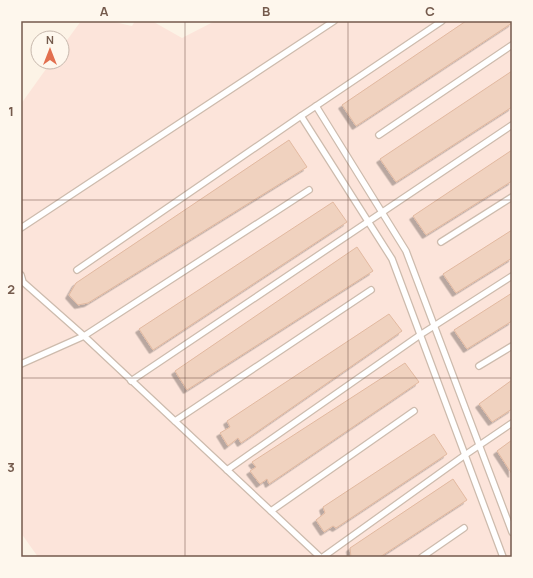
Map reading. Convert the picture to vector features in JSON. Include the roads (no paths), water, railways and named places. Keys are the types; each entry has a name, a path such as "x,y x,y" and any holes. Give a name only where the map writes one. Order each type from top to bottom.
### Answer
{"lane":[{"path":"21,228 334,21"},
{"path":"77,270 442,21"},
{"path":"378,134 512,45"},
{"path":"316,106 406,251 512,532"},
{"path":"301,116 392,259 503,557"},
{"path":"131,381 512,125"},
{"path":"21,364 84,336 309,190"},
{"path":"440,242 512,197"},
{"path":"21,275 22,282 84,336 320,557"},
{"path":"227,470 434,325 512,276"},
{"path":"175,421 371,290"},
{"path":"479,366 512,346"},
{"path":"271,511 414,411"},
{"path":"323,557 465,454 512,423"},
{"path":"422,557 464,528"}]}
